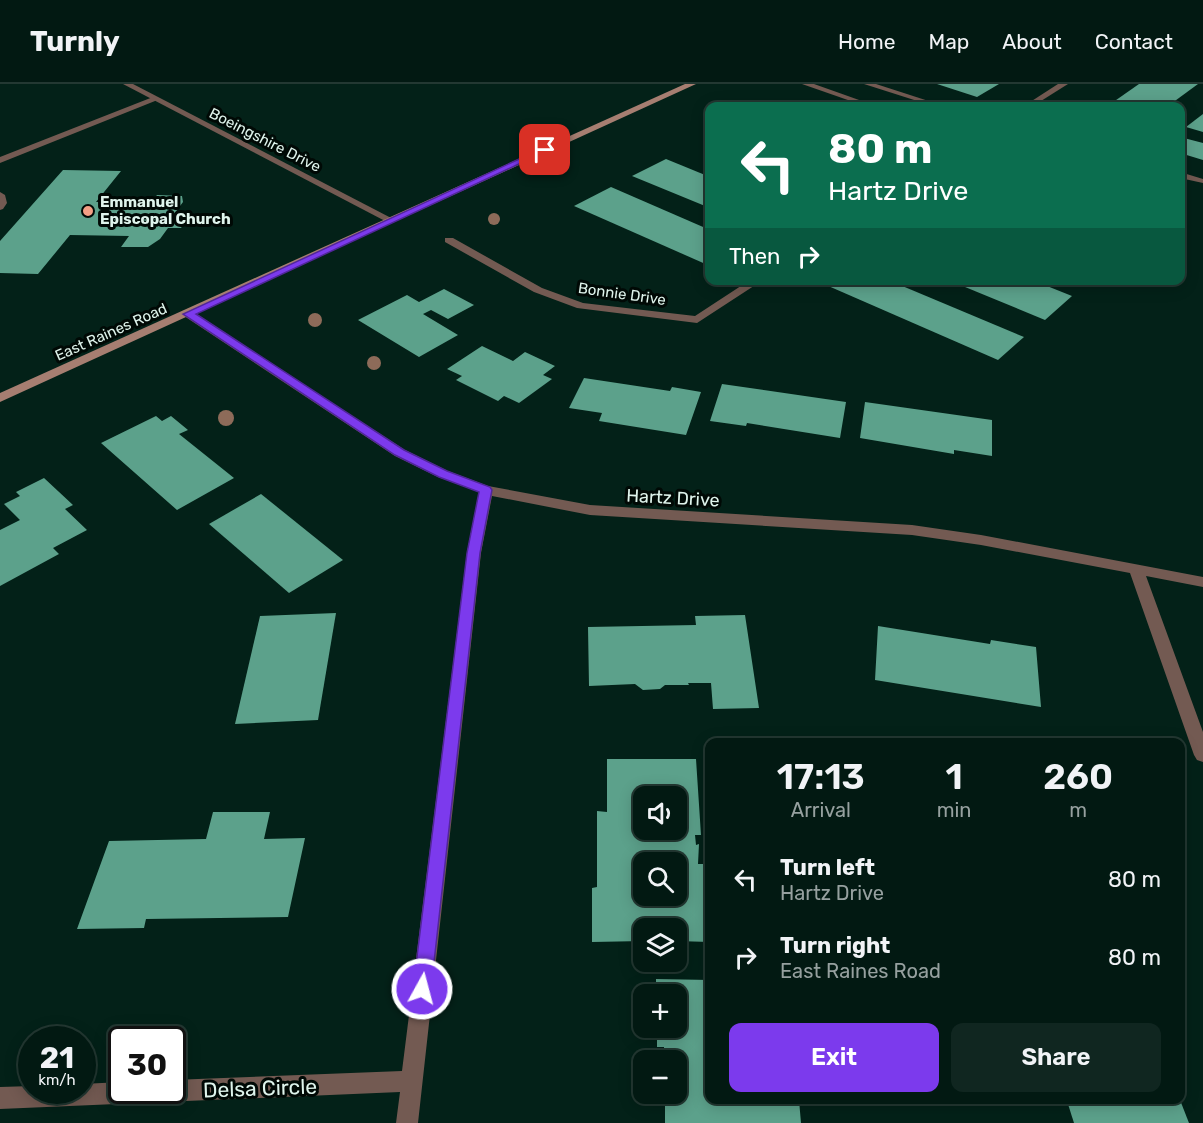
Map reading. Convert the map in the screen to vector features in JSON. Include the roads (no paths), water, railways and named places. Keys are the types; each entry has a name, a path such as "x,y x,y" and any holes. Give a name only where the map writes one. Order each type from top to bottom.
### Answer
{"main road":[{"name":"East Raines Road","path":"0,398 692,84"}],"street":[{"name":"Boeingshire Drive","path":"127,84 390,220"},
{"path":"806,84 860,102"},
{"path":"868,84 926,102"},
{"path":"1035,102 1064,84"},
{"path":"0,160 156,99"},
{"path":"1185,176 1200,181"},
{"path":"0,195 2,203 0,207"},
{"name":"Bonnie Drive","path":"449,240 538,290 581,306 697,320 750,285"},
{"name":"Hartz Drive","path":"188,314 400,453 443,474 486,490 590,510 912,530 1203,582"},
{"path":"407,1123 474,553 486,490"},
{"path":"1136,569 1203,755"},
{"name":"Delsa Circle","path":"0,1098 411,1081"}],"place":[{"name":"Emmanuel Episcopal Church","path":"88,211"}]}
